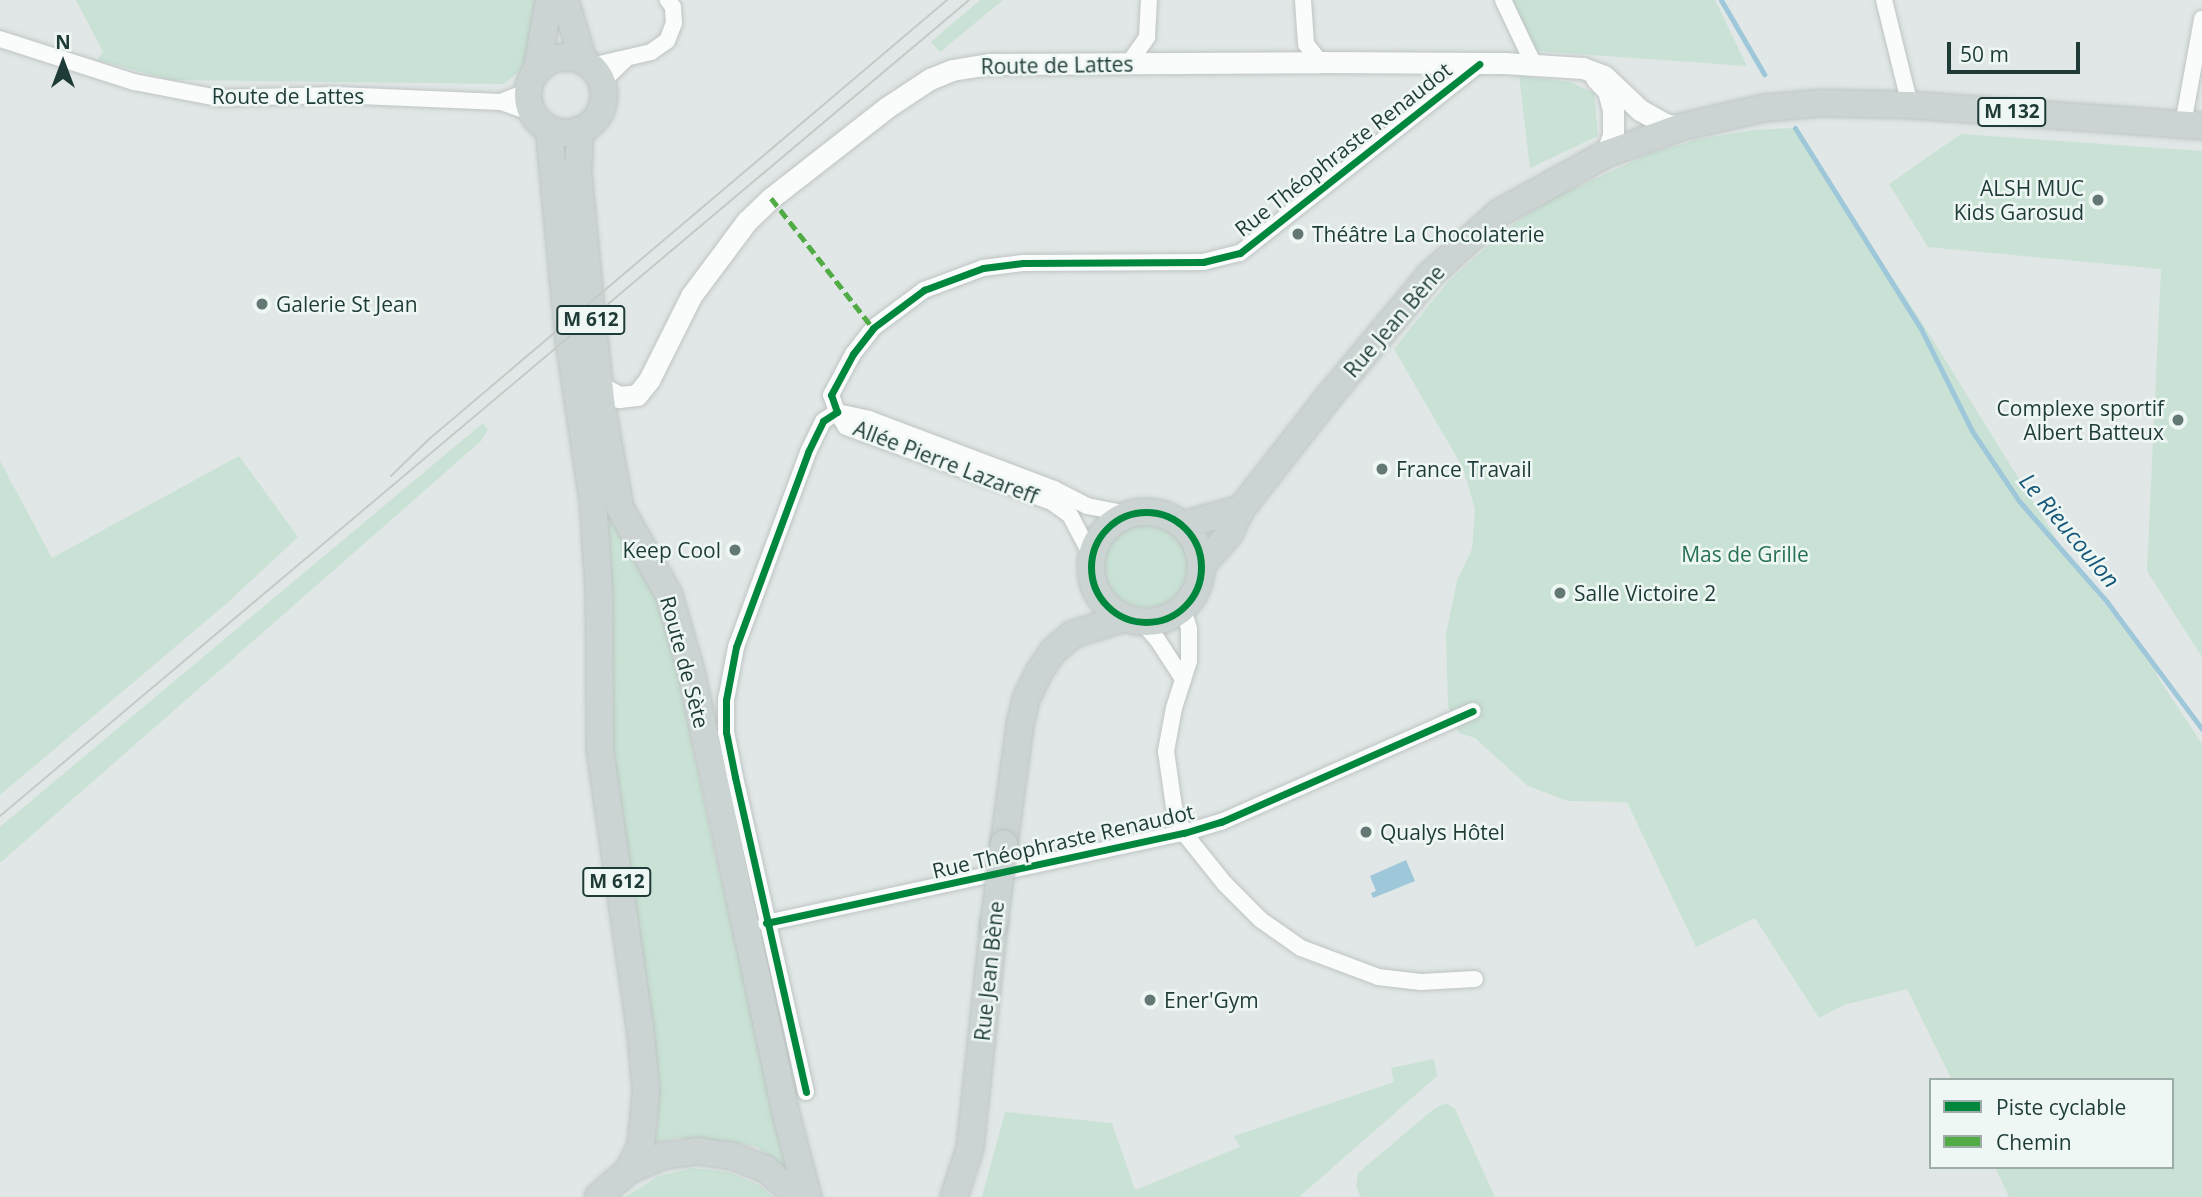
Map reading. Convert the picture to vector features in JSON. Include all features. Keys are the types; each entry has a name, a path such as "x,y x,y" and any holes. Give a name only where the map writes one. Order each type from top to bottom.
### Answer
{"main road":[{"name":"M 612","path":"549,0 537,100 593,500 599,590 600,750 646,1090 641,1146 629,1170"},
{"path":"565,0 604,98 599,113 580,130 570,132 537,100 558,57 592,69"},
{"name":"Rue Jean Bène","path":"1201,566 1229,534 1241,509 1430,275 1499,213 1606,154 1681,127 1764,108 1822,103 1910,105"},
{"name":"M 132","path":"1910,105 2192,125"},
{"name":"Route de Sète","path":"580,130 578,172 599,386 620,508 669,595 691,671 787,1118 808,1197"},
{"path":"1182,525 1241,509"},
{"path":"1157,512 1182,525 1198,547 1201,566 1197,589 1183,608 1164,619 1133,620 1106,605 1093,585 1091,555 1105,530 1128,514 1157,512"},
{"name":"Rue Jean Bène","path":"1073,634 1093,585"},
{"name":"Rue Jean Bène","path":"954,1197 970,1148 994,924 1026,699 1053,651 1073,634 1133,620"},
{"path":"598,1197 629,1170 662,1156 697,1151 733,1156 766,1170 798,1197"}],"street":[{"path":"592,69 651,52 667,41 674,23 673,7 668,0"},
{"path":"1129,62 1147,37 1149,0"},
{"path":"1303,0 1306,44 1320,62"},
{"path":"1503,0 1534,65"},
{"path":"1884,0 1910,105"},
{"path":"2192,125 2202,19"},
{"name":"Route de Lattes","path":"0,39 134,82 218,98 335,95 501,102 537,100"},
{"name":"Route de Lattes","path":"599,386 618,397 637,395 649,380 691,296 747,221 771,198 865,124 930,79 952,70 989,64 1129,62 1479,64 1583,68 1604,75 1640,110 1665,124 1681,127"},
{"name":"Rue Théophraste Renaudot","path":"836,412 831,395 853,354 873,328 924,290 955,276 1023,263 1203,262 1240,253 1479,64"},
{"path":"1583,68 1608,91 1614,110 1613,135 1606,154"},
{"path":"806,1092 766,923 726,732 729,672 808,452 823,421 836,412"},
{"name":"Allée Pierre Lazareff","path":"836,412 846,427 1019,483 1054,489 1087,506 1128,514"},
{"name":"Allée Pierre Lazareff","path":"1019,483 1062,508 1078,527 1091,555"},
{"path":"1183,608 1189,629 1189,661 1170,723 1166,751 1174,807 1184,833 1225,884 1261,920 1301,948 1368,976 1420,982 1475,979"},
{"path":"1133,620 1157,639 1183,678"},
{"name":"Rue Théophraste Renaudot","path":"766,923 1184,833 1221,821 1473,711"}],"green space":[{"path":"76,0 536,0 533,42 525,66 504,84 171,80 97,60 103,52"},
{"path":"980,0 1003,0 940,52 931,42"},
{"path":"1510,0 1715,0 1747,66 1536,51"},
{"path":"1519,76 1570,82 1594,93 1598,136 1530,168"},
{"name":"Mas de Grille","path":"1795,128 1926,329 2068,558 2159,672 2156,674 2202,744 2202,1197 2009,1197 1996,1169 2174,1169 2174,1078 1951,1078 1907,989 1844,1005 1819,1018 1755,918 1696,947 1627,802 1568,801 1528,786 1475,738 1459,733 1448,706 1446,634 1457,581 1472,549 1475,509 1463,468 1394,349 1448,282 1510,226 1553,198 1649,154 1695,140 1754,130"},
{"name":"Complexe sportif Albert Batteux","path":"1961,134 2202,151 2202,657 2147,571 2161,269 1928,247 1889,184"},
{"path":"483,423 488,430 481,441 0,863 0,827"},
{"path":"239,456 298,537 226,604 0,795 0,461 52,558"},
{"path":"608,486 662,609 671,641 711,836 789,1173 757,1147 739,1143 677,1138 653,1143 658,1127 654,1069 612,769"},
{"path":"1138,524 1154,524 1170,531 1181,542 1188,558 1185,582 1176,596 1154,608 1138,608 1122,601 1111,590 1104,574 1104,558 1111,542 1122,531"},
{"path":"1434,1059 1437,1076 1299,1197 982,1197 1005,1112 1112,1123 1135,1190 1240,1147 1234,1136 1394,1082 1391,1068"},
{"path":"1446,1103 1455,1109 1495,1197 1361,1197 1356,1187 1358,1173 1435,1108"},
{"path":"693,1168 729,1172 761,1186 773,1197 625,1197 659,1176"}],"water":[{"path":"1406,860 1415,881 1373,898 1371,893 1376,891 1370,876"}],"waterway":[{"name":"Le Rieucoulon","path":"1721,0 1764,74"},
{"name":"Le Rieucoulon","path":"1795,128 1921,329 1972,431 2019,501 2107,602 2202,729"}],"tram line":[{"path":"391,476 428,440 947,0"},
{"path":"0,816 969,0"}],"marked path":[{"path":"771,198 873,328"}],"cycle path":[{"path":"806,1092 735,777 726,732 726,700 736,647 808,452 823,421 837,412 831,395 853,354 873,328 924,290 983,268 1023,263 1203,262 1240,253 1479,64"},
{"path":"1146,512 1167,516 1185,528 1197,546 1201,567 1197,588 1185,606 1167,618 1146,622 1125,618 1107,606 1095,588 1091,567 1095,546 1107,528 1125,516 1146,512"},
{"path":"766,923 1184,833 1221,822 1473,711"}],"place":[{"name":"ALSH MUC Kids Garosud","path":"2098,200"},
{"name":"Théâtre La Chocolaterie","path":"1298,234"},
{"name":"Galerie St Jean","path":"262,304"},
{"name":"Complexe sportif Albert Batteux","path":"2178,420"},
{"name":"France Travail","path":"1382,469"},
{"name":"Keep Cool","path":"735,550"},
{"name":"Salle Victoire 2","path":"1560,593"},
{"name":"Qualys Hôtel","path":"1366,832"},
{"name":"Ener'Gym","path":"1150,1000"}]}
